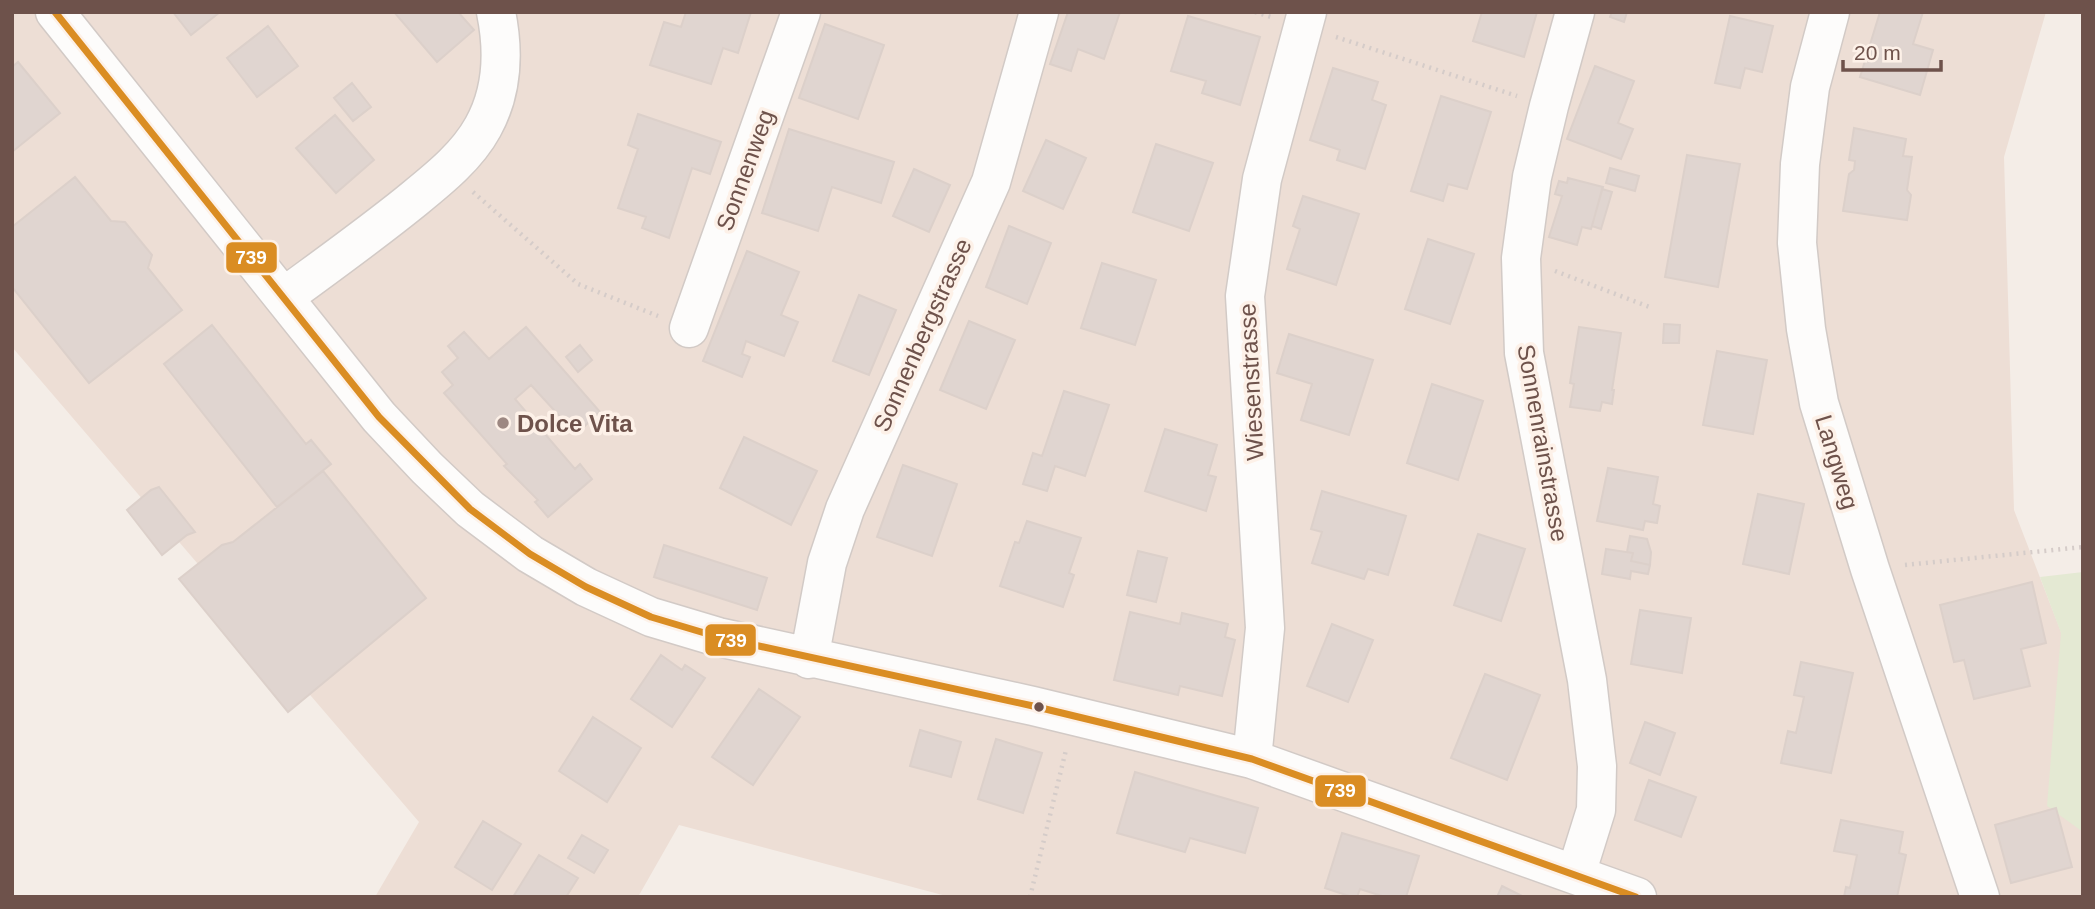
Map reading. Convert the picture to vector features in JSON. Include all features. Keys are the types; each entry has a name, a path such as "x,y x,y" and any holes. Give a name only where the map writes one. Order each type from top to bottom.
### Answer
{"street":[{"path":"55,12 379,417 427,468 471,509 530,554 586,587 651,617 718,637 1074,715 1252,759 1637,897"},
{"path":"284,297 450,170 483,127 501,80 502,39 496,12"},
{"name":"Sonnenweg","path":"689,328 801,12"},
{"name":"Sonnenbergstrasse","path":"809,659 827,563 845,509 991,182 1039,12"},
{"name":"Sonnenrainstrasse","path":"1575,12 1532,177 1521,258 1524,354 1587,680 1597,766 1596,810 1576,874"},
{"name":"Langweg","path":"1830,12 1810,87 1800,164 1797,243 1806,328 1819,403 1870,569 1980,897"},
{"name":"Wiesenstrasse","path":"1252,759 1265,628 1245,296 1262,179 1304,19"}],"path":[{"path":"1304,19 1549,106"},
{"path":"450,170 578,284 689,328"},
{"path":"1521,258 1652,308"},
{"path":"1870,569 2083,547"},
{"path":"1030,897 1074,715"}],"shaded area":[{"path":"12,12 2046,12 2004,157 2014,510 2083,689 2083,897 950,897 679,825 638,897 375,897 419,822 12,347"}],"green space":[{"path":"2083,572 2083,832 2047,806 2061,633 2040,577"}],"building":[{"path":"173,12 220,12 191,35"},
{"path":"394,12 458,12 474,30 437,62"},
{"path":"686,12 751,12 738,53 723,48 711,84 650,65 664,22 681,27"},
{"path":"1068,12 1120,12 1104,59 1078,49 1071,71 1050,64"},
{"path":"1482,12 1537,12 1524,57 1473,41"},
{"path":"1612,12 1627,12 1624,22 1610,17"},
{"path":"1880,12 1923,12 1913,44 1933,50 1920,95 1860,77"},
{"path":"1188,16 1260,37 1240,105 1202,93 1206,81 1171,71"},
{"path":"1730,16 1773,26 1762,72 1745,68 1740,88 1715,83"},
{"path":"825,24 884,45 858,119 799,98"},
{"path":"268,26 298,66 257,97 227,58"},
{"path":"18,62 60,113 12,152 12,67"},
{"path":"1595,66 1634,81 1618,123 1633,129 1621,159 1567,139"},
{"path":"1333,68 1378,82 1372,100 1386,105 1365,169 1337,160 1340,150 1310,140"},
{"path":"352,83 371,107 353,121 334,98"},
{"path":"1441,96 1491,112 1467,189 1448,184 1443,201 1411,191"},
{"path":"638,114 721,142 710,174 692,168 669,238 642,228 646,217 618,208 638,149 628,145"},
{"path":"335,115 374,160 336,193 296,148"},
{"path":"1854,128 1906,139 1903,156 1912,157 1907,190 1911,195 1907,220 1843,211 1849,174 1854,170 1855,161 1849,160"},
{"path":"789,129 894,162 881,203 832,187 818,231 762,213"},
{"path":"1046,140 1086,158 1063,209 1023,191"},
{"path":"1156,144 1213,163 1189,231 1133,212"},
{"path":"1687,155 1740,164 1718,287 1665,277"},
{"path":"1610,168 1639,176 1635,191 1606,183"},
{"path":"914,169 950,185 929,232 893,216"},
{"path":"75,177 111,221 125,222 152,255 148,268 182,310 89,383 12,287 12,227"},
{"path":"1568,178 1603,187 1591,229 1582,227 1577,245 1549,237 1562,196 1555,194 1559,181 1567,183"},
{"path":"1602,189 1612,192 1601,229 1592,226"},
{"path":"1303,196 1359,214 1336,285 1287,269 1300,229 1293,226"},
{"path":"1009,226 1051,243 1027,304 986,287"},
{"path":"1428,239 1474,254 1450,324 1405,309"},
{"path":"747,251 799,272 781,315 798,322 784,356 746,341 742,354 750,357 742,377 703,361"},
{"path":"1102,263 1156,280 1135,345 1081,328"},
{"path":"859,295 896,310 869,375 833,361"},
{"path":"969,321 1015,340 986,409 940,390"},
{"path":"1664,324 1680,325 1679,343 1663,343"},
{"path":"212,325 306,444 311,440 331,464 277,507 164,364"},
{"name":"Dolce Vita","path":"526,327 600,412 576,434 531,385 515,399 575,469 580,464 592,479 548,517 535,502 538,500 504,466 507,464 444,393 453,385 442,372 458,358 448,346 464,332 489,359"},
{"path":"1579,327 1621,333 1612,404 1602,402 1600,411 1570,407 1574,384 1570,383"},
{"path":"1289,334 1373,360 1349,435 1301,420 1312,384 1277,373"},
{"path":"580,345 592,360 578,372 566,357"},
{"path":"1717,351 1767,360 1753,434 1703,425"},
{"path":"1432,384 1483,401 1458,480 1407,463"},
{"path":"1064,391 1109,405 1085,476 1055,466 1047,491 1023,484 1033,453 1042,456"},
{"path":"1165,429 1217,445 1208,475 1216,477 1206,511 1145,491"},
{"path":"744,437 817,471 791,525 720,488"},
{"path":"903,465 957,484 932,556 877,537"},
{"path":"1608,468 1658,477 1653,504 1660,506 1657,523 1645,521 1643,530 1597,521"},
{"path":"323,471 426,598 288,712 179,579 222,545 233,542"},
{"path":"159,487 195,532 187,535 162,555 127,510 151,490"},
{"path":"1322,491 1406,516 1388,575 1368,569 1364,579 1312,563 1322,532 1311,529"},
{"path":"1758,494 1804,504 1789,574 1743,564"},
{"path":"1027,521 1081,538 1069,573 1074,575 1063,607 1000,586 1015,542 1019,543"},
{"path":"1478,534 1525,549 1501,621 1454,605"},
{"path":"1630,536 1647,539 1651,552 1650,565 1631,561 1633,553 1627,552"},
{"path":"664,545 767,578 757,610 654,577"},
{"path":"1606,549 1633,553 1631,561 1650,565 1648,574 1631,571 1630,579 1602,574"},
{"path":"1138,551 1167,558 1156,602 1127,595"},
{"path":"2032,582 2046,643 2021,649 2030,686 1974,699 1964,660 1954,662 1940,605"},
{"path":"1640,610 1691,618 1682,673 1631,664"},
{"path":"1130,612 1180,624 1182,613 1228,624 1225,637 1235,640 1222,696 1180,686 1178,695 1114,680"},
{"path":"1332,624 1373,640 1348,702 1307,686"},
{"path":"661,655 682,670 685,665 705,678 672,727 631,699"},
{"path":"1801,662 1853,673 1831,773 1781,763 1788,731 1796,733 1804,697 1794,695"},
{"path":"1485,674 1540,695 1507,780 1451,758"},
{"path":"759,689 800,717 753,785 712,757"},
{"path":"593,717 641,748 607,802 559,771"},
{"path":"1645,722 1675,733 1660,775 1630,763"},
{"path":"920,730 961,742 951,777 910,766"},
{"path":"996,739 1042,753 1023,813 978,799"},
{"path":"1135,772 1258,808 1245,853 1190,838 1185,852 1117,833"},
{"path":"1649,780 1696,797 1681,837 1635,820"},
{"path":"2056,808 2072,867 2011,883 1995,825"},
{"path":"1841,820 1903,832 1899,853 1906,855 1897,897 1844,897 1846,887 1850,888 1857,855 1834,851"},
{"path":"483,821 521,844 492,890 455,867"},
{"path":"1342,833 1419,856 1406,897 1385,897 1360,889 1357,897 1352,897 1325,888"},
{"path":"582,835 608,850 594,873 568,858"},
{"path":"539,855 578,878 566,897 513,897"},
{"path":"1502,886 1524,897 1497,897"}],"transit line":[{"name":"739","path":"55,12 379,417 470,509 530,554 586,587 651,617 718,637 1033,706 1252,759 1636,897"}],"place":[{"name":"Dolce Vita","path":"503,423"}]}
